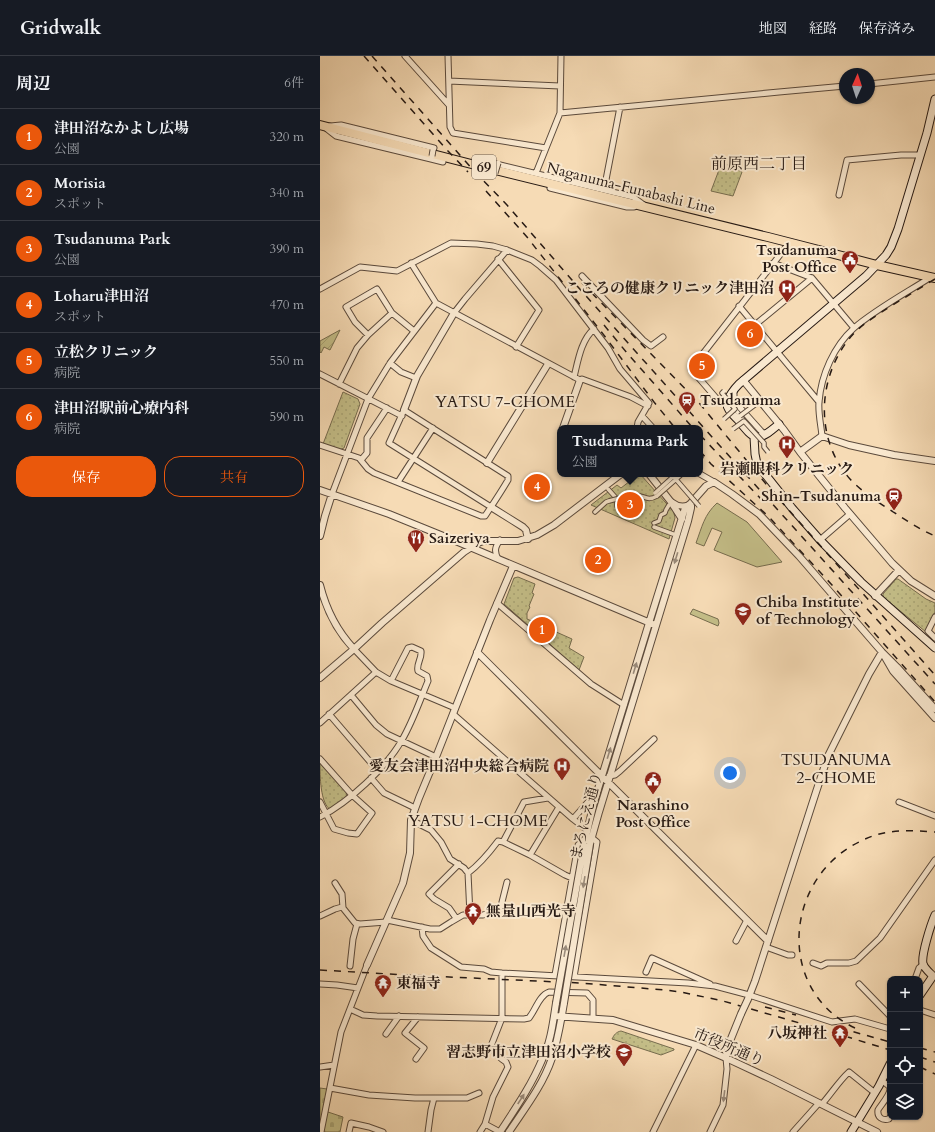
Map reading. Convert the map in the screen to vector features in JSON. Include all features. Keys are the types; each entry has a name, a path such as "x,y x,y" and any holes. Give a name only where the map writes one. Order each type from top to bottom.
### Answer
{"main road":[{"path":"779,424 762,437 754,437 729,410 726,404 734,388 742,380 833,304 877,265 886,255 894,238 920,155 935,99"},
{"name":"Naganuma-Funabashi Line","path":"321,126 790,242 877,265 934,276"},
{"path":"754,437 755,458 759,468 792,508 820,540 875,596 935,648"},
{"path":"923,990 934,974 928,972 923,961 924,951 935,915"},
{"path":"851,1132 887,1071"}],"street":[{"path":"405,56 449,105"},
{"path":"448,56 450,127 453,133 546,148"},
{"path":"536,173 560,112 561,56"},
{"path":"875,83 935,77"},
{"path":"448,81 560,86"},
{"path":"560,112 839,87"},
{"path":"604,190 620,107"},
{"path":"321,126 341,125 434,148 432,158"},
{"path":"321,126 336,136 432,158 442,162"},
{"path":"839,195 847,160 901,155 920,155"},
{"path":"484,161 498,163 633,197 645,206"},
{"path":"498,163 495,173 627,207 633,208 645,206"},
{"path":"726,404 717,399 691,369 790,242"},
{"path":"320,289 360,267 397,271 451,243 493,246 532,260 556,280 608,348 620,369 649,403 638,425"},
{"path":"507,250 454,313 416,378 403,413 389,443 523,526 526,530 528,539"},
{"path":"498,259 539,310 516,347"},
{"path":"411,263 436,303 548,364 577,378 631,397 648,406"},
{"path":"774,263 812,278 854,328"},
{"path":"582,276 643,340 651,346 663,337"},
{"path":"822,436 819,402 824,376 834,353 854,328 934,276"},
{"path":"755,325 812,278"},
{"path":"368,335 355,322 346,307 378,289 392,313 414,331"},
{"path":"320,536 332,494 368,399 390,363 436,303"},
{"path":"739,306 819,402"},
{"path":"339,384 358,348 368,335 392,313"},
{"path":"564,425 577,378 579,357 585,340 594,329"},
{"path":"390,363 401,372 416,378"},
{"path":"487,462 548,364"},
{"path":"320,374 368,399 387,408 403,413 433,428 508,476 508,480 485,516 481,516 374,473 368,469 361,460 320,445"},
{"path":"742,380 892,564 911,581 935,596"},
{"path":"734,388 735,402 763,433 768,433"},
{"path":"724,391 722,393 763,443 768,452"},
{"path":"740,416 764,398"},
{"path":"361,460 367,453 367,438 387,408"},
{"path":"724,419 735,409"},
{"path":"642,416 650,425"},
{"path":"733,429 744,421"},
{"path":"398,482 433,428"},
{"path":"800,452 822,436"},
{"path":"822,436 849,445 894,455 935,461"},
{"path":"703,476 732,494 759,514 799,556 882,652 935,709"},
{"path":"320,678 354,649 382,622 470,547 483,541 518,541 528,539 546,531 617,477"},
{"path":"651,477 682,519"},
{"path":"595,512 606,502 634,494 649,499 653,498 674,477"},
{"path":"676,477 695,502 700,506"},
{"path":"703,477 707,482 706,486 714,482"},
{"name":"まろにえ通り","path":"500,1132 526,1092 543,1060 550,1038 588,842 599,812 624,705 690,515 691,508 706,486"},
{"path":"608,489 617,499 618,506"},
{"path":"320,490 389,514 652,624"},
{"path":"670,503 684,506 695,502"},
{"name":"まろにえ通り","path":"509,1132 534,1095 544,1077 552,1057 562,1017 588,842 587,830 594,802 607,778 685,508 695,502"},
{"path":"670,503 665,513 661,515 659,521 654,525 673,534"},
{"path":"820,540 850,514"},
{"path":"498,559 495,555 495,550 496,545 500,540"},
{"path":"321,1132 341,1032 367,965 403,883 410,853 410,826 415,808 513,566"},
{"path":"875,596 899,570"},
{"path":"320,585 328,610 341,634 376,672 391,681 454,711 548,798 587,830"},
{"path":"497,603 591,684 624,705"},
{"path":"935,617 928,631 935,638"},
{"path":"320,817 335,809 371,778 389,759 402,741 428,681 427,676 418,671 417,668 422,655 421,651 412,647 408,648 391,681"},
{"path":"477,652 607,778 747,920 767,944 788,955 792,955"},
{"path":"882,652 894,671 935,718"},
{"path":"710,1132 723,1105 728,1046 755,980 828,756 869,674 882,652"},
{"path":"320,723 376,672"},
{"path":"351,695 376,725 387,734 436,756"},
{"path":"329,714 378,771"},
{"path":"607,778 620,771 654,739"},
{"path":"320,759 352,795 372,813 357,834 348,833 334,829 320,802"},
{"path":"371,778 384,793 415,808"},
{"path":"503,842 524,802 548,798"},
{"path":"573,819 588,802 594,802"},
{"path":"899,802 935,816"},
{"path":"530,855 559,807"},
{"path":"411,820 431,830 441,842 450,859 459,864 468,873 470,915"},
{"path":"468,873 487,856 498,841 530,855 572,878"},
{"path":"555,975 578,845 588,842 597,842 574,977"},
{"path":"813,963 821,966 827,963 849,963 856,961 880,938 935,860"},
{"path":"456,918 449,908 434,900 429,894 459,864"},
{"path":"335,883 342,894 343,908 357,924 387,921 422,928 440,929 463,915 483,915 500,910 507,882"},
{"path":"320,916 335,909 343,908"},
{"path":"553,910 566,913"},
{"path":"736,940 747,920"},
{"path":"350,966 353,939 357,924"},
{"path":"422,928 424,936 431,948 461,967 484,969 490,972 502,973 688,983 715,986"},
{"path":"646,972 652,958 715,986 832,1022 855,1019 887,1028"},
{"path":"916,976 919,968 924,964"},
{"path":"480,1132 485,1124 493,1097 508,1067 506,1062 492,1049 491,1046 502,1018 502,973"},
{"path":"320,984 358,988"},
{"path":"859,984 887,1013"},
{"path":"350,1009 364,1015 524,1019 529,1018 546,992 587,993 593,1000 593,1018"},
{"path":"923,1011 935,1015"},
{"path":"386,1034 399,1016"},
{"path":"416,1059 424,1048 405,1033 418,1016"},
{"name":"市役所通り","path":"554,1016 613,1020 696,1045 726,1058 877,1132"},
{"path":"653,1132 696,1045"},
{"path":"320,1067 334,1065"},
{"path":"793,1132 834,1090 849,1072 875,1093"},
{"path":"883,1080 887,1082"},
{"path":"883,1080 887,1084"},
{"path":"330,1088 369,1094 414,1098 467,1098 479,1093"},
{"path":"887,1097 877,1113 880,1118 887,1119"},
{"path":"428,1132 434,1098"},
{"path":"320,1107 326,1111"},
{"path":"349,1132 351,1123 383,1132"},
{"path":"485,1124 500,1132"}],"green space":[{"path":"722,162 742,172 733,196 711,191"},
{"path":"340,330 330,350 324,347 321,353 320,341"},
{"path":"343,392 358,399 360,404 344,448 339,450 323,444"},
{"path":"643,477 674,512 675,518 669,539 591,505 617,485 621,488 634,478"},
{"path":"717,503 747,522 782,562 757,567 714,550 722,532 712,528 704,546 696,543 706,517"},
{"path":"518,577 535,584 532,593 534,594 527,613 527,619 572,639 569,648 584,657 579,670 504,604 514,578"},
{"path":"896,579 926,599 935,603 935,612 926,632 883,597 883,594"},
{"path":"693,609 718,619 718,626 690,614"},
{"path":"320,762 347,793 346,797 331,810 327,807 323,796"},
{"path":"621,1031 674,1050 661,1055 612,1039 615,1034"},
{"path":"320,1088 327,1089 324,1107 328,1112 343,1117 340,1132 320,1132"}],"railway":[{"path":"364,56 468,172"},
{"path":"372,56 475,172 507,205 701,425"},
{"path":"486,191 527,237 673,425"},
{"path":"935,279 874,317 858,329 849,339 838,355 831,372 826,391 824,409 826,428 831,446 839,463 850,479 861,490 881,504 913,525 935,536"},
{"path":"582,283 700,404 771,490 935,675"},
{"path":"604,325 690,425"},
{"path":"703,427 935,684"},
{"path":"703,438 761,499"},
{"path":"703,455 711,464 769,517 832,585 935,702"},
{"path":"855,1028 829,1011 811,988 801,962 799,934 804,906 816,880 835,858 861,841 888,832 935,832"},
{"path":"320,970 580,983 681,992 723,1001 887,1049"},
{"path":"765,1007 796,1015"},
{"path":"840,1028 887,1041"},
{"path":"923,1049 935,1052"},
{"path":"923,1058 935,1062"},
{"path":"923,1068 935,1074"}],"place":[{"name":"Tsudanuma Post Office","path":"850,274"},
{"name":"こころの健康クリニック津田沼","path":"787,303"},
{"name":"津田沼駅前心療内科","path":"750,334"},
{"name":"立松クリニック","path":"702,366"},
{"name":"Tsudanuma","path":"687,415"},
{"name":"岩瀬眼科クリニック","path":"787,459"},
{"name":"Loharu津田沼","path":"537,487"},
{"name":"Tsudanuma Park","path":"630,505"},
{"name":"Shin-Tsudanuma","path":"894,511"},
{"name":"Saizeriya","path":"416,553"},
{"name":"Morisia","path":"598,560"},
{"name":"Chiba Institute of Technology","path":"743,626"},
{"name":"津田沼なかよし広場","path":"542,630"},
{"name":"愛友会津田沼中央総合病院","path":"562,781"},
{"name":"Narashino Post Office","path":"653,795"},
{"name":"無量山西光寺","path":"473,926"},
{"name":"東福寺","path":"383,998"},
{"name":"八坂神社","path":"840,1048"},
{"name":"習志野市立津田沼小学校","path":"624,1067"}],"district":[{"name":"前原西二丁目","path":"759,163"},
{"name":"YATSU 7-CHOME","path":"505,401"},
{"name":"TSUDANUMA 2-CHOME","path":"836,768"},
{"name":"YATSU 1-CHOME","path":"478,820"}]}
